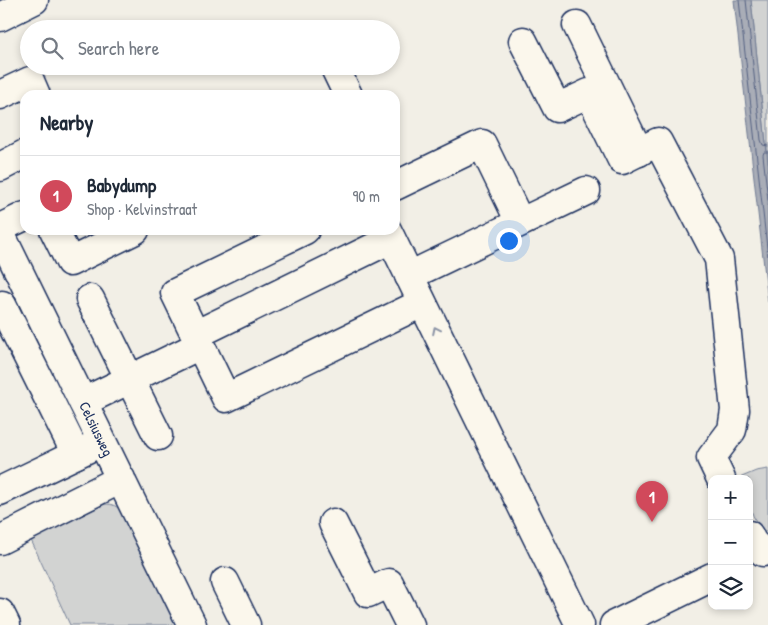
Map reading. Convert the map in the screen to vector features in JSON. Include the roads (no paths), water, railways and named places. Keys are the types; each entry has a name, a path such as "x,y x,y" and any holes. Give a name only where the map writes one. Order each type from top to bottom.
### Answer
{"street":[{"path":"0,17 34,0"},
{"path":"577,25 639,152"},
{"path":"524,41 556,108 589,93 622,160 658,142 719,259 736,410 732,430 711,458 719,475"},
{"path":"338,75 346,90"},
{"path":"0,96 30,81 34,90"},
{"path":"400,184 482,144 520,222"},
{"path":"0,167 20,157"},
{"path":"409,276 586,191"},
{"path":"0,228 20,218"},
{"name":"Celsiusweg","path":"0,233 192,625"},
{"path":"56,235 70,262 125,235"},
{"path":"295,235 175,293 226,398 422,303"},
{"path":"83,402 166,362 198,340 389,235 580,625"},
{"path":"29,292 1,305 76,454"},
{"path":"90,299 158,436"},
{"path":"0,491 102,442"},
{"path":"0,540 121,479"},
{"path":"333,523 368,593 389,583 410,625"},
{"path":"614,625 708,579"},
{"path":"225,582 241,623"},
{"path":"0,613 6,625"}],"water":[{"path":"734,0 751,0 768,163 768,302"}],"place":[{"name":"Babydump","path":"652,522"}]}
